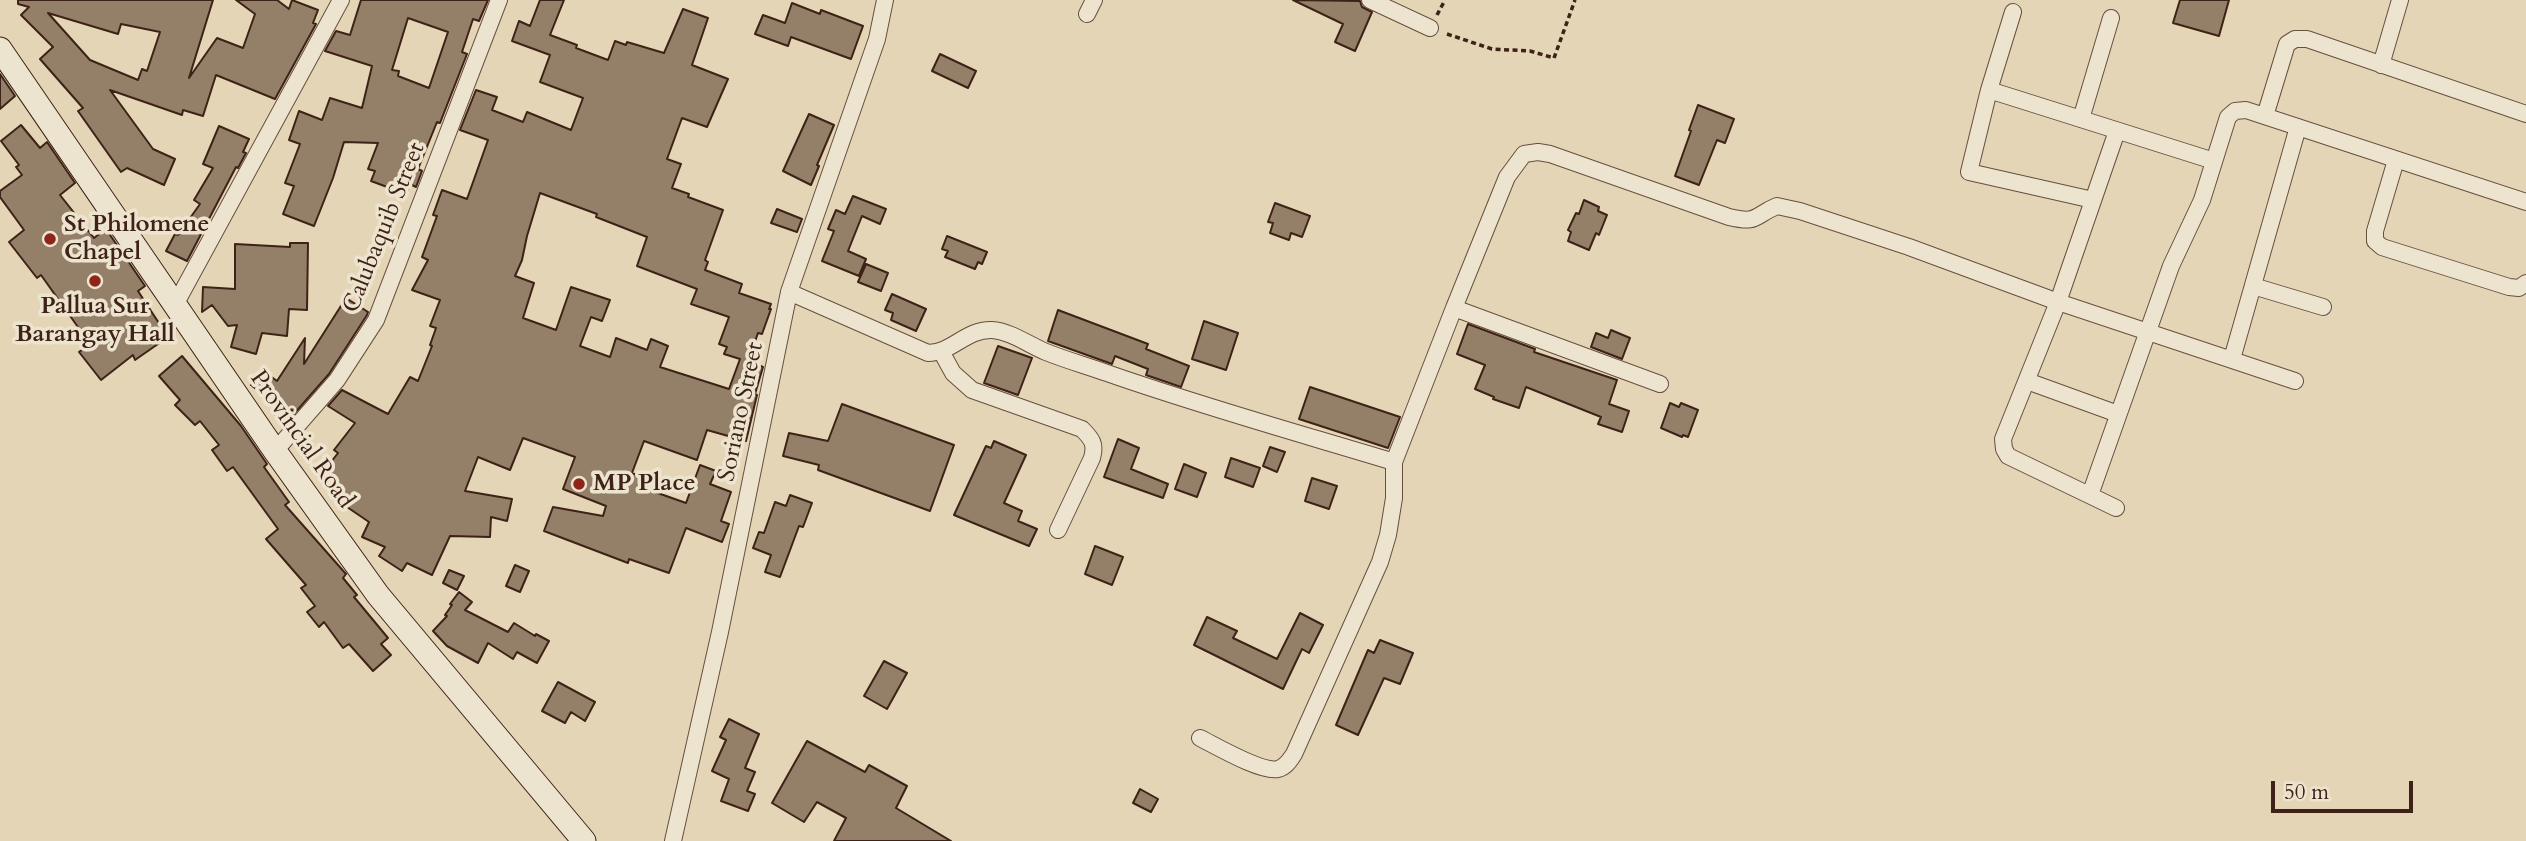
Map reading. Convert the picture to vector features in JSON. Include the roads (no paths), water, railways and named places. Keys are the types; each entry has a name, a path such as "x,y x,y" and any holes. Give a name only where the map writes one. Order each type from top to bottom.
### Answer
{"main road":[{"name":"Provincial Road","path":"0,49 275,452 378,595 584,841"}],"street":[{"path":"175,305 341,0"},
{"name":"Calubaquib Street","path":"275,452 337,380 376,320 499,0"},
{"name":"Soriano Street","path":"673,841 723,618 789,292 877,39 885,0"},
{"path":"1370,0 1430,28"},
{"path":"2381,65 2400,0"},
{"path":"2013,12 1989,90 1969,172 2093,200"},
{"path":"2081,119 2111,18"},
{"path":"2265,116 2287,44 2295,39 2306,39 2526,114"},
{"path":"1989,90 2214,161"},
{"path":"2090,495 2171,266 2203,200 2228,117 2235,111 2246,110 2526,202"},
{"path":"2232,359 2298,127"},
{"path":"2116,508 2008,456 2003,439 2058,302 2117,131"},
{"path":"1200,738 1264,769 1276,770 1286,766 1294,754 1380,562 1394,498 1394,462 1507,177 1524,154 1550,154 1730,218 1749,221 1777,206 1800,211 1909,247 2058,302 2295,381"},
{"path":"2396,160 2375,231 2375,241 2382,247 2509,287 2519,288 2526,283"},
{"path":"2253,286 2323,307"},
{"path":"789,292 928,353 942,353 963,337 978,331 1006,333 1048,353 1157,391 1394,462"},
{"path":"1454,308 1660,384"},
{"path":"942,353 960,382 972,390 1082,429 1092,439 1095,447 1092,458 1058,530"},
{"path":"2027,381 2118,414"}],"place":[{"name":"St Philomene Chapel","path":"50,239"},
{"name":"Pallua Sur Barangay Hall","path":"95,281"},
{"name":"MP Place","path":"579,484"}]}
